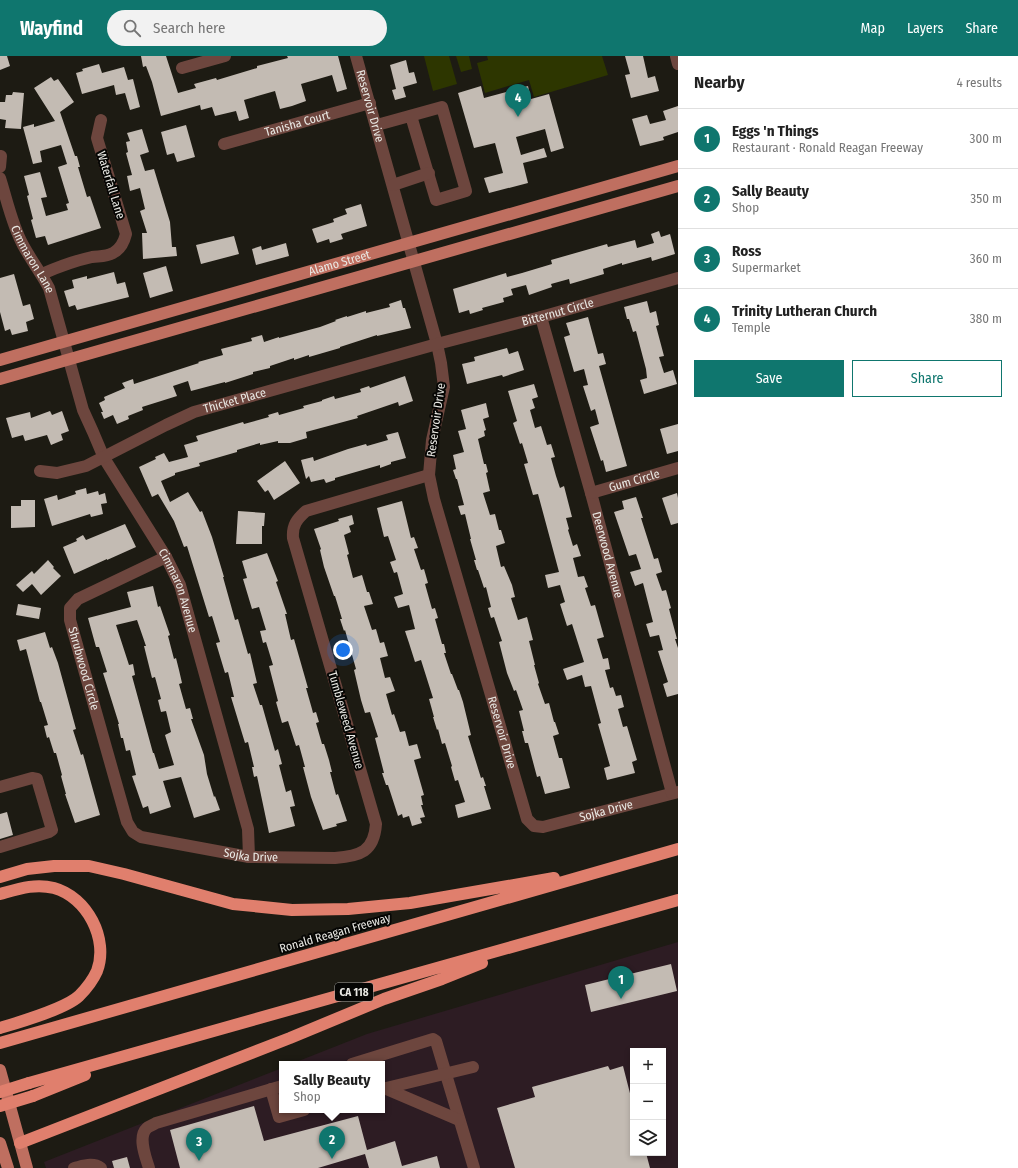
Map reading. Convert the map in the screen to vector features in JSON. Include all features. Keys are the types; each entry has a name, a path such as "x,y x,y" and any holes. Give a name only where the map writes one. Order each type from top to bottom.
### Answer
{"highway":[{"name":"Ronald Reagan Freeway","path":"0,1043 678,849"},
{"path":"0,877 27,869 54,866 89,866 124,874 232,904 292,910 348,909 410,903 508,885 603,871"},
{"path":"0,894 27,887 39,886 54,888 65,892 77,900 86,909 93,920 100,949 97,971 90,983 78,997 62,1006 0,1028"},
{"name":"CA 118","path":"0,1092 678,900"},
{"path":"20,1143 290,1038 384,999 442,979 532,941"},
{"path":"0,1106 33,1096 137,1054"}],"main road":[{"name":"Alamo Street","path":"0,360 678,166"},
{"name":"Alamo Street","path":"0,379 678,186"},
{"path":"0,1070 27,1168"},
{"path":"0,1143 4,1162"}],"street":[{"path":"182,68 224,56"},
{"name":"Reservoir Drive","path":"356,56 377,125 441,363 444,387 432,440 429,475 434,499 527,819 534,826"},
{"path":"676,56 678,64"},
{"name":"Tanisha Court","path":"224,144 370,104"},
{"path":"377,125 442,107 466,191 436,200 411,116"},
{"name":"Waterfall Lane","path":"42,274 65,264 113,253 124,241 126,234 97,138 100,120"},
{"path":"393,184 429,173"},
{"name":"Cimmaron Lane","path":"0,178 15,227 23,245 42,274 49,288 65,341"},
{"name":"Bitternut Circle","path":"437,344 678,280"},
{"name":"Deerwood Avenue","path":"541,317 675,793"},
{"name":"Cimmaron Avenue","path":"65,341 68,360 83,410 104,458 166,557 180,585 248,829 249,857"},
{"name":"Thicket Place","path":"40,471 57,473 86,466 194,412 437,344"},
{"name":"Gum Circle","path":"591,493 678,468"},
{"name":"Tumbleweed Avenue","path":"368,848 373,842 376,824 293,538 292,529 297,519 306,511 429,475"},
{"name":"Shrubwood Circle","path":"133,832 127,822 70,620 70,608 78,599 166,557"},
{"path":"0,787 32,778 37,779 52,830 0,846"},
{"name":"Sojka Drive","path":"534,826 543,827 675,793"},
{"name":"Sojka Drive","path":"133,832 141,837 249,857 348,857 362,853 368,848"},
{"path":"362,1061 433,1039 436,1041 474,1168"},
{"path":"385,1088 473,1067"},
{"path":"149,1168 142,1143 145,1130 156,1123 277,1087 279,1117 293,1113"},
{"path":"385,1089 459,1120"},
{"path":"74,1168 91,1164 101,1168"}],"shaded area":[{"path":"678,942 678,1168 46,1168 44,1162 279,1069 279,1113 385,1113 385,1061 299,1061 367,1034"}],"green space":[{"path":"424,56 449,56 457,84 433,91"},
{"path":"456,56 469,56 472,69 461,72"},
{"path":"487,56 602,56 608,75 534,97 529,80 485,93 477,63 488,60"}],"building":[{"path":"0,56 7,56 10,66 0,70"},
{"path":"141,56 166,56 178,93 196,88 194,84 216,78 217,80 257,68 257,66 288,58 287,56 338,56 347,89 337,92 332,75 301,84 306,101 292,106 280,109 275,91 244,100 249,118 239,121 236,111 215,116 212,107 201,110 200,105 161,116 152,82 146,66 143,67"},
{"path":"625,56 643,56 648,78 655,76 659,91 631,98 625,75 630,74"},
{"path":"406,60 409,73 414,72 417,83 403,87 406,97 395,100 392,90 396,89 390,65"},
{"path":"99,64 102,73 124,67 128,80 133,79 140,107 130,110 125,93 116,95 114,85 82,94 76,73 83,71 82,69"},
{"path":"51,77 54,81 58,79 74,102 60,112 75,156 77,156 80,167 78,167 87,197 90,196 101,228 48,245 45,236 36,238 31,220 33,219 24,176 40,172 47,197 41,198 46,216 68,210 66,204 69,203 58,167 67,164 61,145 40,151 42,162 33,164 23,127 34,124 34,127 55,121 34,88"},
{"path":"481,86 484,98 528,86 531,99 549,94 564,148 551,152 545,129 516,137 521,155 544,148 547,157 523,163 528,183 489,193 484,178 503,173 495,143 474,148 458,93"},
{"path":"13,92 24,93 21,129 5,128 6,120 0,119 0,102 5,102 6,95 12,95"},
{"path":"678,106 678,132 663,137 664,140 640,146 632,119 647,115 650,124 666,120 663,111"},
{"path":"186,125 195,157 177,162 174,153 167,155 161,132"},
{"path":"142,129 149,152 140,155 145,171 154,169 170,222 172,247 176,247 177,256 143,259 142,233 147,233 140,211 145,209 140,188 130,191 127,176 132,175 126,153 128,152 126,142 130,141 127,133"},
{"path":"361,204 367,226 341,234 343,239 330,243 329,239 317,243 312,229 334,222 333,219 347,214 345,209"},
{"path":"659,231 661,237 670,234 675,254 652,261 651,257 622,265 622,263 603,269 604,274 570,284 569,279 551,284 552,287 529,295 526,285 511,289 513,295 503,298 504,302 482,308 483,310 470,314 469,310 459,313 453,289 506,273 507,277 522,273 552,264 551,260 607,244 608,247 635,240 637,248 654,243 651,234"},
{"path":"234,236 239,254 201,264 196,245"},
{"path":"286,243 289,256 256,265 252,249 261,246 262,250"},
{"path":"166,266 173,291 150,298 143,273"},
{"path":"114,272 117,284 125,282 129,297 77,310 75,305 69,307 64,291 74,288 72,280 87,276 87,279"},
{"path":"14,274 23,306 30,304 34,319 26,322 28,331 12,335 10,329 5,331 0,312 0,278"},
{"path":"401,300 411,328 377,335 309,357 309,355 294,360 294,358 270,366 270,368 253,372 253,374 225,383 191,391 188,381 173,386 177,396 142,407 143,410 128,416 129,419 117,424 113,415 104,419 101,412 103,412 99,403 105,400 104,397 125,388 122,383 133,379 134,384 223,355 221,349 252,341 251,338 262,335 264,342 320,327 347,316 390,307 389,304"},
{"path":"647,301 650,313 656,311 659,325 656,326 664,356 659,357 664,373 673,370 677,384 644,394 640,380 647,378 646,369 636,331 633,332 629,319 627,319 624,307"},
{"path":"588,317 598,354 603,353 606,364 599,366 627,466 606,472 590,427 599,424 595,409 591,411 583,386 588,385 584,369 574,372 564,337 570,335 566,323"},
{"path":"507,348 509,354 518,351 524,370 503,377 502,375 467,384 462,364 475,361 474,357"},
{"path":"405,376 413,401 399,406 398,402 357,416 358,418 306,432 307,438 290,443 278,443 278,441 260,445 260,443 237,450 237,452 199,463 200,466 175,473 175,475 161,481 170,502 188,492 200,512 202,511 212,537 235,620 238,619 248,654 250,653 257,683 253,684 260,705 262,705 275,751 278,749 282,764 279,765 286,792 291,790 295,806 290,807 295,826 269,833 257,776 254,777 252,767 254,767 248,742 245,743 231,697 234,697 228,672 225,673 216,643 220,642 212,616 209,617 187,546 184,547 174,521 158,494 152,497 139,467 156,459 155,457 164,453 169,462 188,457 184,445 198,441 196,436 243,422 244,424 269,417 268,415 278,412 279,415 304,408 303,406 334,396 335,399 361,392 360,389 369,386 370,388"},
{"path":"534,384 538,397 532,399 535,408 530,410 535,428 541,426 547,445 551,444 555,457 551,458 556,476 560,488 564,486 572,517 566,518 568,530 573,546 577,544 581,556 573,558 578,577 584,576 588,587 585,588 591,606 595,605 604,637 597,639 603,659 608,658 610,669 605,670 610,688 613,687 616,696 621,695 624,707 618,709 623,727 627,726 637,760 632,762 635,773 607,780 604,768 610,766 598,724 601,723 591,686 585,687 582,675 567,680 563,669 584,662 572,624 567,626 560,604 565,602 560,585 548,588 545,575 559,572 538,494 533,495 524,464 528,463 522,443 520,444 513,423 517,421 508,391"},
{"path":"486,403 489,417 483,419 486,430 484,431 485,436 478,439 484,464 486,464 488,472 486,473 490,491 483,493 490,515 495,514 499,530 501,530 505,543 496,546 501,567 504,566 512,585 515,597 511,598 518,620 527,617 533,640 529,641 538,684 545,704 549,703 559,734 553,736 559,758 562,758 570,788 545,794 540,776 537,777 528,743 525,743 522,731 524,731 519,711 523,710 516,690 514,691 507,673 499,642 502,641 494,617 491,618 488,608 491,607 486,587 484,588 474,560 476,560 465,514 461,515 458,506 464,505 453,470 456,469 453,455 464,452 458,431 466,429 461,410"},
{"path":"50,411 52,415 62,411 69,431 61,434 63,440 51,445 47,435 25,441 23,435 12,438 6,418 30,412 31,418"},
{"path":"678,424 678,451 667,454 660,429"},
{"path":"398,432 406,458 391,462 391,464 380,468 380,465 335,478 335,480 326,483 324,479 311,482 309,476 306,479 301,460 313,457 314,461 348,449 366,444 367,446 388,440 386,435"},
{"path":"285,461 300,483 274,500 268,490 265,492 257,481"},
{"path":"86,488 87,494 98,491 99,495 105,493 107,503 101,504 103,514 91,517 90,514 52,526 44,499 57,495 58,500 76,494 75,491"},
{"path":"677,493 678,523 671,525 662,498"},
{"path":"636,497 654,559 658,558 662,572 656,574 662,591 666,590 671,608 669,609 677,639 675,639 678,648 678,694 667,697 663,684 668,682 658,651 663,650 659,635 650,637 646,624 653,622 643,583 635,586 630,572 641,569 636,554 629,556 614,512 624,509 622,501"},
{"path":"21,500 35,500 35,527 11,528 11,506 21,506"},
{"path":"402,501 411,538 414,537 418,548 414,549 421,570 424,569 428,583 425,584 432,609 435,608 438,618 435,619 442,644 444,644 446,653 444,653 463,702 471,735 468,736 481,778 483,777 486,786 484,786 491,809 458,818 455,805 465,802 458,780 455,781 445,743 442,744 438,729 437,730 429,699 433,698 421,660 415,662 405,631 415,629 409,605 398,608 394,597 403,594 397,572 394,573 390,562 396,560 388,536 384,537 377,508"},
{"path":"238,511 265,513 264,526 262,526 262,544 236,544"},
{"path":"352,515 354,524 349,526 351,532 344,535 353,578 362,575 367,592 369,592 373,604 364,606 372,630 376,629 380,643 384,642 388,656 380,658 385,678 390,677 395,691 386,694 392,715 394,714 400,732 405,731 409,746 417,744 421,758 414,760 424,795 421,796 423,805 421,805 425,817 420,818 422,823 412,826 409,816 403,818 402,814 398,816 388,785 386,785 382,773 384,773 375,738 378,737 370,712 365,713 361,700 354,670 356,669 345,630 344,631 340,619 342,619 335,596 324,567 321,549 314,529"},
{"path":"125,524 136,547 74,574 63,547 77,541 76,539 83,535 86,540"},
{"path":"267,553 278,581 276,582 287,614 285,614 291,640 294,639 308,688 306,688 313,713 316,712 319,722 316,723 322,744 324,744 329,760 332,772 330,772 336,795 338,794 347,821 323,830 311,797 299,745 296,746 288,721 282,723 269,666 273,665 266,642 263,643 260,631 266,630 259,607 252,609 243,579 247,578 242,561"},
{"path":"48,560 61,576 41,595 32,584 23,592 16,585 32,571 34,574"},
{"path":"153,586 158,607 160,606 170,635 168,636 174,659 176,658 179,670 182,683 179,684 186,709 190,708 193,719 191,719 204,755 207,774 214,797 215,796 220,810 194,818 181,777 163,781 171,807 150,814 148,806 143,808 132,776 136,775 130,750 126,751 123,738 121,738 119,724 103,673 107,672 99,647 96,647 88,618 131,607 127,592","holes":["137,620 146,646 144,646 152,678 155,677 161,699 158,700 161,712 166,711 171,732 165,735 174,765 159,769 153,753 132,676 135,675 133,664 129,665 116,625"]},
{"path":"18,604 41,608 39,619 16,615"},
{"path":"45,632 50,648 52,647 58,663 76,729 73,730 81,755 83,754 100,815 75,823 65,794 56,753 54,753 49,737 47,738 44,726 48,725 40,702 26,649 20,651 17,640"},
{"path":"7,812 13,835 0,839 0,814"},
{"path":"671,964 677,991 591,1012 585,985"},
{"path":"608,1066 610,1070 623,1066 630,1093 630,1156 647,1156 650,1168 515,1168 497,1108 535,1097 532,1087"},
{"path":"254,1106 264,1141 358,1116 367,1150 395,1141 402,1166 437,1156 440,1168 369,1168 365,1154 318,1168 180,1168 170,1130"},
{"path":"127,1157 130,1168 114,1168 112,1161"}],"place":[{"name":"Trinity Lutheran Church","path":"518,117"},
{"name":"Eggs 'n Things","path":"621,999"},
{"name":"Sally Beauty","path":"332,1159"},
{"name":"Ross","path":"199,1161"}]}
